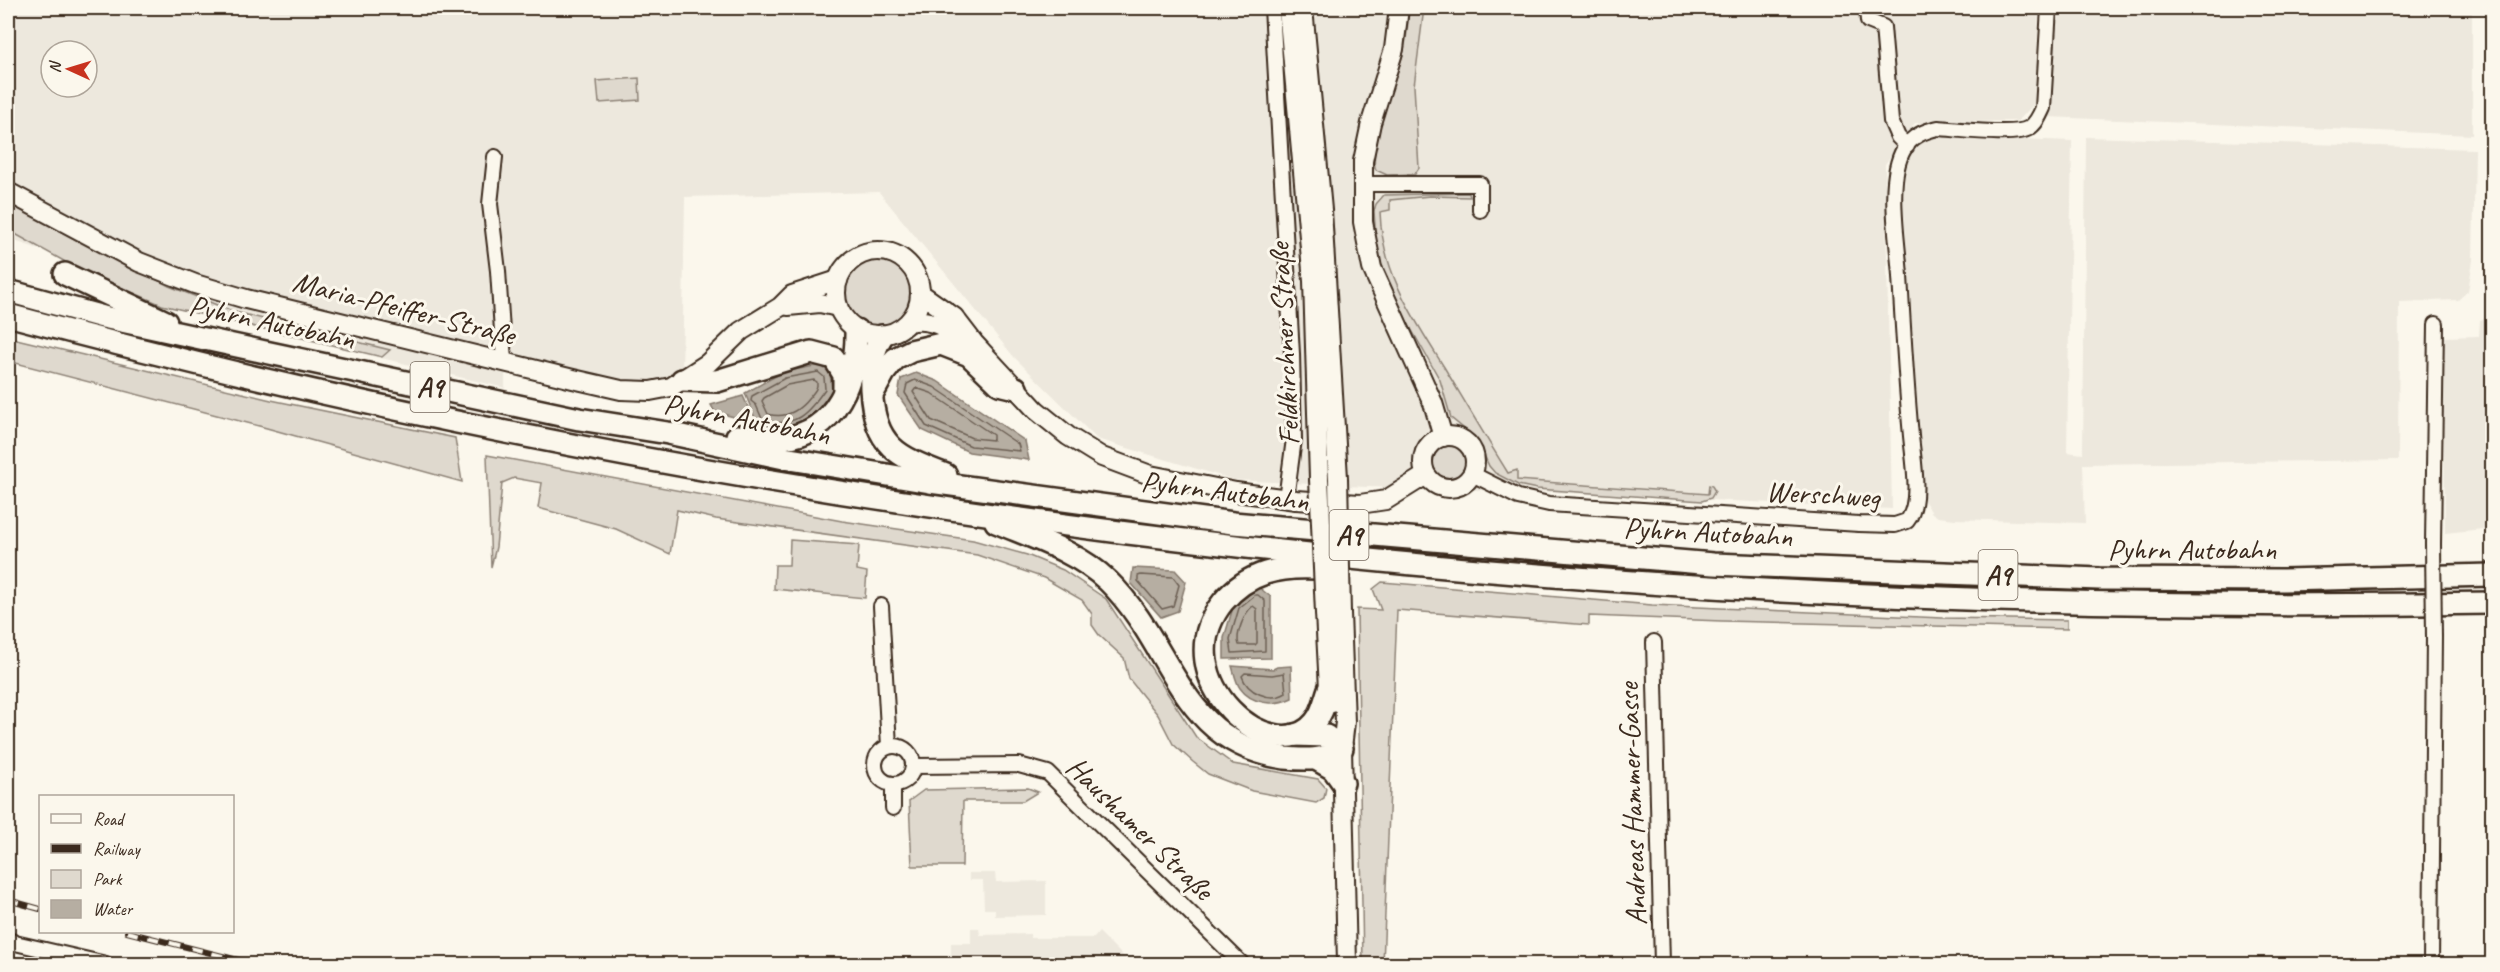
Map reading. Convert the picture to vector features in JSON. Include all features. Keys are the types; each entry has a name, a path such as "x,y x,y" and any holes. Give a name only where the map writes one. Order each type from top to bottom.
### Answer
{"highway":[{"path":"65,274 194,335"},
{"name":"Pyhrn Autobahn","path":"8,291 103,317 579,419 668,433 784,458 986,490 1233,523 1369,537 1713,564 2099,579 2283,580 2493,575"},
{"name":"Pyhrn Autobahn","path":"8,315 271,381 483,428 634,456 967,510 1367,560 1713,588 1892,596 2111,603 2493,603"},
{"path":"668,433 683,430 763,439 794,436 818,427 836,408 844,392 854,362 856,330"},
{"path":"882,336 876,345 872,360 872,410 882,438 909,462 986,490"},
{"path":"872,396 884,373 895,359 911,351 941,344 969,355 999,384 1016,388"},
{"path":"682,380 717,381 811,352 826,354 839,364 844,375 844,392"},
{"path":"967,510 1080,559 1107,579 1132,606 1187,698 1203,718 1221,734 1255,752 1289,758 1316,759 1331,756 1342,748 1326,736 1275,736 1248,725 1238,718 1216,694 1206,663 1206,644 1217,611 1244,582 1263,572 1291,566 1345,569 1367,560"},
{"path":"2446,576 2493,568"},
{"path":"1294,735 1314,724 1322,711 1329,689"},
{"path":"1316,759 1333,769 1343,783"}],"main road":[{"name":"Feldkirchner Straße","path":"1288,8 1313,281 1319,479 1345,722 1342,748 1347,964"},
{"name":"Feldkirchner Straße","path":"1303,8 1322,210 1338,478 1329,689 1342,748"},
{"path":"1398,8 1394,49 1368,135 1362,184 1364,234 1372,268 1424,381 1443,437"},
{"name":"Maria-Pfeiffer-Straße","path":"8,192 139,262 195,284 246,299 629,391 661,390 682,380 708,363 741,331 780,307 792,295 838,280"},
{"path":"882,251 894,254 909,265 916,275 920,293 919,306 909,322 900,330 882,336 869,335 856,330 843,318 836,296 838,280 846,266 856,257 869,252 882,251"},
{"path":"920,293 954,317 974,343 1036,410 1068,436 1102,456 1149,475 1236,492 1351,504 1377,502 1398,494 1426,475"},
{"name":"Maria-Pfeiffer-Straße","path":"780,307 811,303 838,307"},
{"path":"909,322 926,320 941,325 974,343"},
{"path":"1443,437 1457,438 1469,446 1474,460 1472,474 1463,483 1447,488 1435,484 1426,475 1423,465 1425,452 1434,441 1443,437"}],"street":[{"path":"1272,8 1292,354 1293,455 1286,499"},
{"path":"1867,8 1868,21 1883,27 1891,121 1898,137 1907,146 1919,134 1938,128 2002,132 2029,129 2043,108 2049,8"},
{"name":"Werschweg","path":"1472,474 1518,497 1549,504 1859,524 1895,525 1907,521 1914,501 1915,480 1905,372 1895,199 1898,166 1907,146"},
{"path":"495,156 490,204 498,272 504,362"},
{"path":"1362,184 1479,184 1480,210"},
{"path":"2431,964 2436,324"},
{"path":"881,606 889,746"},
{"name":"Andreas Hammer-Gasse","path":"1654,642 1662,964"},
{"path":"895,745 910,754 913,766 909,777 893,784 882,779 875,769 879,752 895,745"},
{"name":"Haushamer Straße","path":"913,766 1019,765 1048,773 1242,964"},
{"path":"892,808 893,784"},
{"path":"8,939 15,943 106,964"}],"shaded area":[{"path":"8,8 2039,8 2035,103 2018,121 1915,123 1885,164 1892,509 1553,492 1367,487 1234,480 1097,439 1014,357 879,192 685,197 682,380 661,390 505,362 505,388 162,305 80,270 61,256 8,239"},
{"path":"2053,8 2472,8 2472,135 2047,117"},
{"path":"1939,136 2072,141 2067,452 2083,454 2086,137 2475,149 2473,260 2468,291 2458,300 2399,302 2398,460 2083,464 2085,523 1955,519 1938,517 1932,513 1924,500 1903,199 1906,168 1911,154 1923,141"},
{"path":"2492,318 2492,528 2445,533 2443,337 2479,336 2480,320"},
{"path":"969,873 995,873 996,882 1046,881 1046,915 995,916 995,909 984,909 983,880 969,880"},
{"path":"971,928 979,928 980,935 1030,934 1030,938 1094,938 1099,932 1129,962 1127,964 962,964 962,961 951,961 951,943 971,943"}],"green space":[{"path":"1409,8 1424,8 1414,86 1419,168 1415,174 1387,175 1376,170 1374,161 1379,131 1404,48"},
{"path":"639,78 640,100 599,103 597,81"},
{"path":"1469,193 1470,197 1430,196 1390,200 1390,210 1380,212 1382,234 1386,255 1401,294 1508,473 1517,470 1517,480 1708,494 1709,485 1715,491 1711,498 1702,501 1537,489 1518,485 1495,473 1489,466 1474,437 1451,418 1440,380 1388,285 1376,242 1374,211 1376,204 1384,195"},
{"path":"8,201 169,286 235,312 390,350 382,357 162,305 80,270 8,230"},
{"path":"871,258 885,258 898,264 907,273 913,286 911,306 903,318 885,328 871,328 858,322 849,313 843,300 843,286 849,273 858,264"},
{"path":"8,337 271,400 455,438 462,482 263,427 8,361"},
{"path":"1449,444 1462,449 1467,462 1462,475 1449,480 1436,475 1431,462 1436,449"},
{"path":"487,455 842,521 973,540 1027,555 1063,570 1106,599 1196,737 1233,764 1318,779 1326,788 1324,798 1316,803 1252,791 1208,774 1173,744 1158,715 1129,679 1124,658 1099,635 1092,625 1092,614 1082,600 1044,578 977,555 716,519 677,510 670,554 616,529 538,508 542,483 514,478 502,483 496,547 491,567"},
{"path":"790,540 859,545 857,570 867,572 865,598 774,589 775,565 789,565"},
{"path":"1382,582 1652,605 1942,618 2067,620 2067,629 1589,616 1589,625 1397,610 1383,964 1363,964 1357,609 1381,610 1373,589"},
{"path":"1028,788 1038,792 1023,801 963,801 962,866 912,866 909,801 924,790"}],"water":[{"path":"820,365 830,373 832,391 809,419 795,426 759,428 745,393 783,372"},
{"path":"916,373 937,381 1025,441 1029,460 969,452 922,430 898,395 901,379"},
{"path":"743,396 748,407 746,420 715,412 711,405"},
{"path":"1133,568 1175,570 1186,582 1178,611 1161,617 1131,583"},
{"path":"1257,586 1271,597 1271,658 1224,659 1224,638 1234,604"},
{"path":"1232,666 1273,669 1291,666 1292,698 1271,703 1251,698 1239,686"}],"railway":[{"path":"8,900 39,909"},
{"path":"131,933 254,964"}]}
